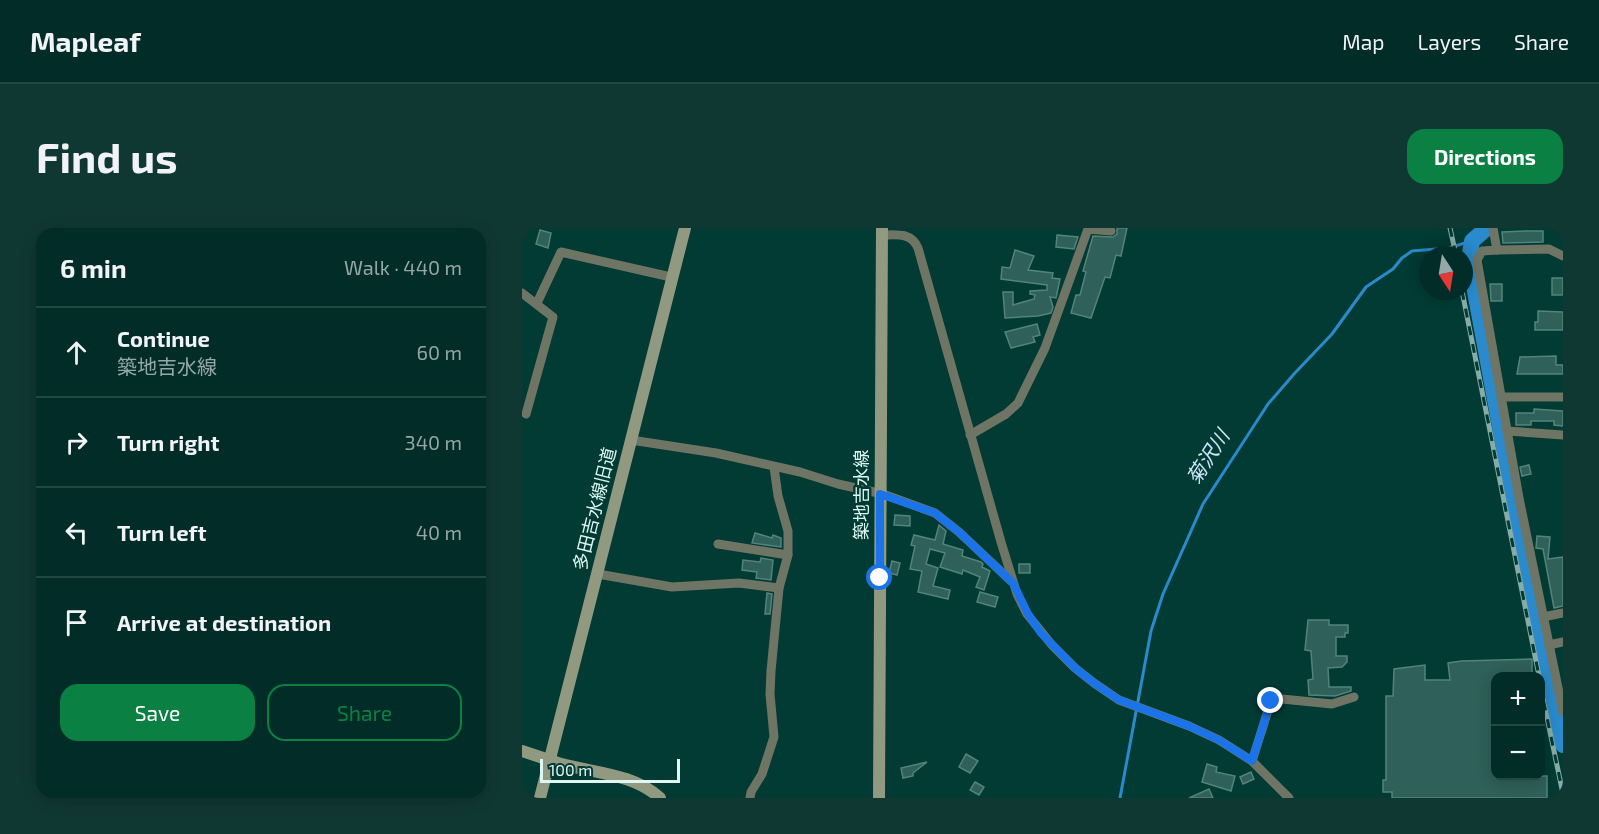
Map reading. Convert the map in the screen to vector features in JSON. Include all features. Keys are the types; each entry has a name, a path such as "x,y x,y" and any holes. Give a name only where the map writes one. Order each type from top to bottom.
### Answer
{"main road":[{"name":"多田吉水線旧道","path":"540,798 685,228"},
{"name":"築地吉水線","path":"879,798 882,231"},
{"path":"522,751 629,780 647,788 660,798"}],"street":[{"path":"1492,228 1497,250"},
{"path":"970,435 1006,414 1018,403 1045,348 1088,229 1111,231"},
{"path":"882,231 909,237 915,241 918,248 1013,583 1028,614 1041,633 1075,668 1119,700 1189,726 1219,740 1252,761 1289,798"},
{"path":"1563,256 1549,249 1497,250 1482,251 1477,260 1507,431 1563,712"},
{"path":"537,303 561,252 671,277"},
{"path":"522,293 553,317 526,414"},
{"path":"1502,397 1563,397"},
{"path":"1507,431 1563,435"},
{"path":"631,440 717,453 880,494 935,513 959,532 1013,583"},
{"path":"750,798 762,774 774,737 770,694 779,588 788,555 788,531 778,496 774,467"},
{"path":"718,544 788,555"},
{"path":"598,574 672,587 739,583 779,588"},
{"path":"1543,616 1563,613"},
{"path":"1549,645 1563,642"},
{"path":"1252,761 1271,701 1282,699 1332,704 1354,697"}],"building":[{"path":"1117,228 1127,228 1121,256 1116,255 1110,278 1105,277 1091,318 1071,313 1076,295 1080,295 1086,272 1083,271 1093,236 1113,237 1117,234"},
{"path":"540,230 551,233 548,248 536,244"},
{"path":"1543,231 1543,242 1503,243 1502,232"},
{"path":"1057,235 1078,237 1074,249 1056,247"},
{"path":"1015,250 1034,256 1028,270 1053,273 1052,278 1060,279 1056,298 1050,297 1053,307 1051,313 1005,318 1003,292 1013,292 1013,305 1034,299 1035,295 1030,294 1030,291 1047,290 1047,285 1001,279 1002,267 1010,268"},
{"path":"1552,278 1563,278 1563,295 1552,295"},
{"path":"1490,284 1502,284 1502,301 1491,301"},
{"path":"1538,311 1563,312 1563,330 1535,330"},
{"path":"1037,324 1040,335 1033,337 1035,342 1011,348 1005,332"},
{"path":"1556,356 1556,365 1563,365 1563,374 1517,374 1520,357"},
{"path":"1534,409 1563,411 1563,426 1554,425 1554,421 1531,421 1531,425 1516,425 1516,413 1534,413"},
{"path":"1529,465 1531,474 1522,476 1520,467"},
{"path":"895,515 910,516 910,526 894,525"},
{"path":"939,525 946,531 943,544 963,550 962,556 981,562 982,567 990,571 984,590 976,587 980,577 963,570 962,574 940,567 945,553 930,549 926,564 938,568 933,586 950,590 948,599 918,592 922,571 910,569 915,546 911,545 914,535 935,540"},
{"path":"755,533 781,538 781,547 752,543"},
{"path":"1537,536 1550,537 1548,559 1563,557 1563,606 1554,608 1543,549 1536,548"},
{"path":"761,558 773,560 771,580 756,578 757,572 742,570 743,560 760,562"},
{"path":"892,561 900,563 897,575 889,573"},
{"path":"1019,564 1030,564 1030,573 1019,573"},
{"path":"980,592 998,597 995,607 977,602"},
{"path":"767,593 772,594 770,614 765,614"},
{"path":"1308,620 1329,620 1329,625 1348,625 1348,633 1345,633 1345,637 1336,637 1336,656 1347,656 1347,662 1342,667 1328,668 1329,687 1351,687 1351,691 1335,696 1309,695 1308,680 1313,679 1311,651 1305,650"},
{"path":"1532,659 1532,672 1491,672 1491,780 1545,780 1547,776 1547,798 1392,798 1392,792 1383,792 1383,780 1386,780 1386,696 1393,696 1394,669 1425,665 1425,680 1450,680 1448,663"},
{"path":"966,754 978,761 970,773 959,767"},
{"path":"927,762 913,773 913,776 903,778 901,768"},
{"path":"1207,764 1217,767 1216,772 1235,776 1231,791 1202,782"},
{"path":"1251,772 1254,779 1243,784 1240,777"},
{"path":"975,782 984,787 979,795 970,790"},
{"path":"1209,789 1213,798 1189,798"}],"waterway":[{"name":"菊沢川","path":"1487,228 1472,241 1469,259 1511,486 1563,745"},
{"name":"菊沢川","path":"1120,798 1151,631 1163,594 1203,504 1268,404 1332,334 1366,287 1393,269 1412,251 1448,248 1472,241"}],"railway":[{"path":"1450,228 1454,246"},
{"path":"1464,300 1538,672"},
{"path":"1545,708 1563,794"}],"route":[{"path":"880,578 880,494 935,513 959,532 1013,583 1028,614 1052,645 1075,668 1119,700 1189,726 1219,740 1252,761 1271,701"}]}
